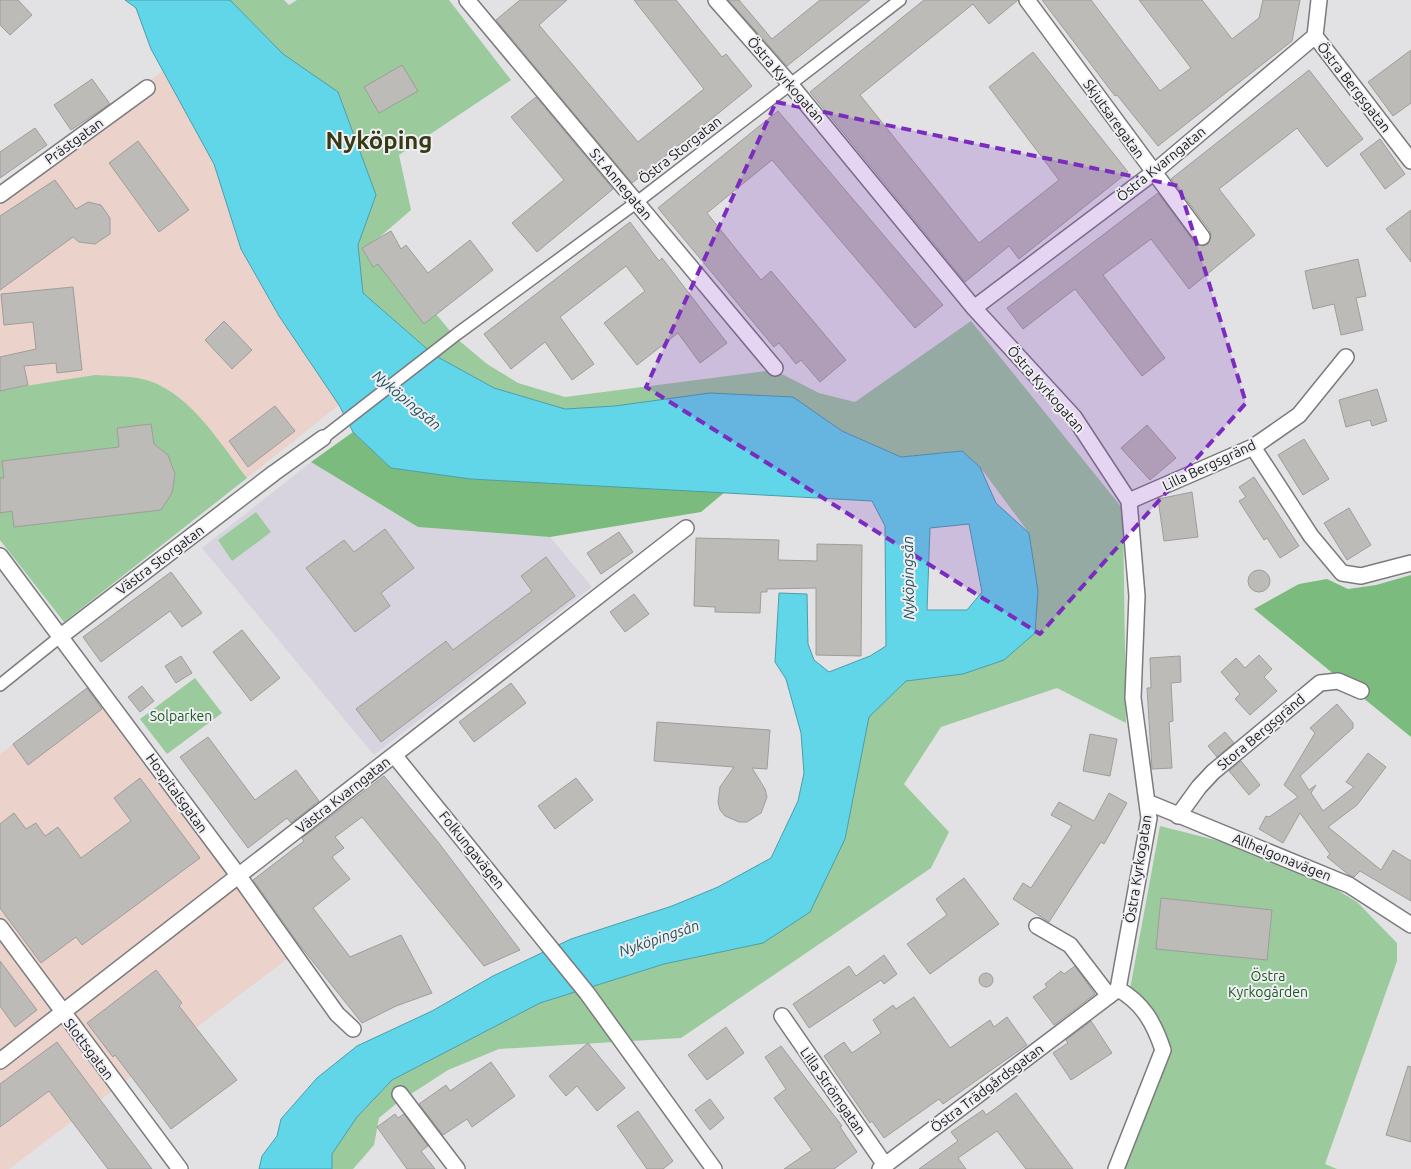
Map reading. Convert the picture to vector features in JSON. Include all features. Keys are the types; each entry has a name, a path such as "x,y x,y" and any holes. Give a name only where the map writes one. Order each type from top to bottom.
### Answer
{"street":[{"name":"S:t Annegatan","path":"467,0 775,368"},
{"name":"Östra Kyrkogatan","path":"716,0 790,84 974,308 1074,417 1130,501 1137,596 1133,698 1149,818 1113,992"},
{"name":"Östra Storgatan","path":"323,438 452,338 637,202 900,0"},
{"name":"Skjutsaregatan","path":"1027,0 1202,237"},
{"path":"1315,36 1319,0"},
{"name":"Östra Kvarngatan","path":"974,308 1153,173 1315,36"},
{"name":"Östra Bergsgatan","path":"1315,36 1411,161"},
{"name":"Prästgatan","path":"0,195 147,88"},
{"name":"Lilla Bergsgränd","path":"1130,501 1253,447 1299,415 1346,357"},
{"name":"Västra Storgatan","path":"0,685 274,473 323,438"},
{"path":"1253,447 1311,536 1342,573 1361,576 1411,563"},
{"name":"Västra Kvarngatan","path":"0,1061 686,528"},
{"name":"Hospitalsgatan","path":"0,556 238,876 337,1014 353,1029"},
{"name":"Stora Bergsgränd","path":"1178,816 1199,786 1213,772 1320,683 1338,681 1361,691"},
{"name":"Folkungavägen","path":"394,755 588,993 714,1169"},
{"name":"Allhelgonavägen","path":"1147,802 1349,885 1411,925"},
{"path":"1036,926 1070,946 1113,992 1133,997 1154,1022 1164,1050 1116,1169"},
{"name":"Slottsgatan","path":"0,928 180,1169"},
{"name":"Östra Trädgårdsgatan","path":"882,1167 1113,992"},
{"name":"Lilla Strömgatan","path":"782,1016 882,1167"},
{"path":"400,1094 457,1169"}],"highlighted area":[{"path":"776,102 1179,186 1246,403 1040,634 646,387"}],"shaded area":[{"path":"163,71 214,164 241,249 279,316 339,405 247,478 210,430 0,390 0,186"},
{"path":"311,462 418,527 550,537 592,587 374,755 202,548"},
{"path":"92,685 299,950 9,1169 0,1169 0,754"}],"green space":[{"path":"230,0 284,0 289,5 297,0 449,0 511,80 399,155 411,210 375,241 456,338 487,364 518,383 565,397 774,370 819,393 855,402 971,321 1123,509 1126,723 1057,688 941,727 904,784 949,832 931,868 681,1038 499,1049 448,1070 397,1103 379,1118 374,1145 353,1169 332,1169 332,1154 357,1117 392,1080 540,1003 664,964 763,943 845,839 868,717 906,681 963,674 1029,533 980,467 962,451 901,457 842,431 792,397 565,409 494,388 434,355 363,293 358,245 376,195 338,92 283,54"},
{"path":"95,375 138,378 156,383 172,392 213,432 247,478 64,622 0,540 0,390"},
{"path":"353,432 391,468 471,479 725,492 701,512 550,537 418,527 311,462"},
{"path":"256,512 271,532 232,561 218,540"},
{"path":"1411,575 1411,737 1254,609 1299,584 1327,579 1348,589 1376,585"},
{"name":"Solparken","path":"195,678 222,713 167,754 140,719"},
{"name":"Östra Kyrkogården","path":"1160,826 1231,844 1329,885 1357,902 1397,943 1397,961 1325,1164 1337,1169 1122,1169 1172,1049 1159,1021 1130,989"}],"water":[{"name":"Nyköpingsån","path":"125,0 230,0 283,54 338,92 376,195 358,245 363,293 434,355 494,388 565,409 615,406 710,393 793,397 842,431 901,457 962,451 980,467 996,503 1029,533 1038,591 1035,633 1004,660 963,674 906,681 869,717 845,839 810,912 763,943 664,964 540,1003 392,1080 357,1117 332,1154 332,1169 259,1169 262,1156 277,1136 281,1119 317,1078 357,1046 432,1011 493,976 571,939 672,906 718,887 771,858 798,801 804,773 801,733 786,679 775,662 779,593 807,594 808,644 814,660 829,672 870,656 886,646 885,526 872,501 471,479 391,468 353,432 339,405 279,316 241,249 214,164 151,49 136,8","holes":["969,524 982,592 967,610 927,610 930,528"]}],"building":[{"path":"0,0 18,0 32,15 10,35 0,25"},
{"path":"520,0 567,0 539,25 638,142 704,89 634,0 676,0 722,57 726,54 752,86 632,183 496,20"},
{"path":"728,0 739,0 772,39 820,0 870,0 787,66"},
{"path":"924,0 1018,0 989,24 973,4 860,95 979,243 1059,180 989,87 1033,52 1128,172 1019,259 1009,246 965,282 810,92"},
{"path":"1042,0 1091,0 1160,91 1191,68 1139,0 1202,0 1232,39 1259,18 1263,0 1300,0 1292,41 1158,146 1117,95 1115,96"},
{"path":"1411,50 1411,103 1393,116 1368,82"},
{"path":"402,65 418,91 379,113 364,87"},
{"path":"1309,70 1363,139 1327,167 1297,128 1219,189 1255,235 1189,289 1151,239 1103,275 1165,358 1142,376 1075,289 1023,329 1007,308 1158,193 1195,243 1203,246 1208,244 1211,236 1210,231 1171,179"},
{"path":"92,79 110,104 71,130 54,105"},
{"path":"536,97 613,189 537,252 512,223 564,180 511,117"},
{"path":"778,111 943,305 915,328 772,160 707,213 761,280 771,271 846,360 820,382 801,360 796,364 779,343 774,347 658,208"},
{"path":"35,128 47,145 0,178 0,152"},
{"path":"1380,139 1405,174 1385,189 1360,154"},
{"path":"138,141 189,210 159,232 109,163"},
{"path":"55,180 76,209 88,202 101,205 110,218 110,234 95,244 79,242 73,237 0,290 0,216"},
{"path":"1411,210 1411,262 1386,229"},
{"path":"630,222 659,261 662,258 727,343 700,363 678,333 637,365 604,323 645,291 626,266 560,317 594,364 572,380 545,342 511,369 484,334"},
{"path":"391,231 401,249 406,245 428,273 470,240 493,270 424,324 378,264 373,267 362,248"},
{"path":"1358,259 1366,296 1356,298 1363,330 1341,335 1334,304 1313,309 1305,271"},
{"path":"73,287 82,370 57,373 56,363 24,366 28,385 0,391 0,357 36,349 33,322 4,325 1,294"},
{"path":"224,321 252,350 232,369 205,340"},
{"path":"1377,389 1387,421 1372,426 1370,420 1346,427 1339,400"},
{"path":"275,406 295,431 248,467 229,441"},
{"path":"151,424 154,444 168,455 175,474 172,493 161,510 14,527 12,511 0,513 0,478 4,478 2,461 119,447 117,428"},
{"path":"1147,425 1176,458 1150,480 1121,448"},
{"path":"1304,439 1329,479 1303,495 1278,455"},
{"path":"1254,477 1299,546 1280,558 1267,538 1264,540 1239,501 1246,497 1239,487"},
{"path":"1192,492 1198,537 1164,541 1158,499"},
{"path":"1349,508 1371,545 1347,560 1324,523"},
{"path":"385,529 414,568 381,593 390,606 355,632 306,568 344,540 354,552"},
{"path":"619,532 633,552 601,574 587,553"},
{"path":"696,538 779,540 778,560 817,561 817,544 862,545 861,656 816,655 816,588 767,589 767,592 761,592 760,613 715,612 715,607 694,606"},
{"path":"546,557 575,596 381,742 356,709 446,641 453,650 532,591 521,576"},
{"path":"1259,570 1267,573 1270,581 1267,589 1259,592 1251,589 1248,581 1251,573"},
{"path":"171,572 202,613 182,627 170,611 101,662 83,637"},
{"path":"634,594 649,614 625,632 610,612"},
{"path":"242,630 280,678 251,701 213,652"},
{"path":"1259,655 1272,669 1264,677 1277,691 1250,715 1235,699 1240,694 1221,672 1236,658 1245,668"},
{"path":"181,656 192,673 176,683 165,666"},
{"path":"1180,656 1181,682 1171,683 1173,721 1169,722 1172,768 1152,769 1147,688 1151,688 1150,658"},
{"path":"511,683 526,703 474,742 459,722"},
{"path":"142,686 154,701 140,712 128,697"},
{"path":"87,688 102,709 28,765 13,744"},
{"path":"1337,704 1353,723 1353,728 1300,776 1309,790 1316,785 1311,793 1323,811 1354,787 1346,782 1368,753 1386,767 1357,805 1328,827 1381,870 1393,850 1411,861 1411,901 1360,871 1354,877 1349,875 1327,857 1330,854 1300,813 1283,843 1259,829 1266,816 1269,817 1298,797 1284,785 1315,733 1310,728"},
{"path":"657,722 770,730 767,769 752,768 765,789 767,797 761,813 747,822 739,822 725,816 720,810 718,802 720,787 734,767 654,761"},
{"path":"1225,732 1234,743 1217,757 1208,746"},
{"path":"1090,734 1117,739 1110,776 1083,771"},
{"path":"208,737 255,800 296,770 319,801 291,823 287,818 248,848 180,757"},
{"path":"1241,761 1260,785 1249,795 1229,771"},
{"path":"384,776 438,842 520,950 484,966 362,817 335,837 344,848 332,857 350,879 313,908 350,957 401,935 432,993 396,1006 362,1023 298,943 253,880 304,841 302,838"},
{"path":"140,778 200,858 82,945 76,937 41,963 0,908 0,824 14,813 26,829 36,823 45,836 58,827 81,858 131,821 114,798"},
{"path":"576,778 593,800 555,829 538,806"},
{"path":"1109,793 1127,803 1104,844 1101,842 1049,922 1013,899 1023,883 1031,888 1072,826 1051,815 1059,802 1094,821"},
{"path":"964,878 999,924 930,974 907,944 947,915 936,899"},
{"path":"1161,898 1272,910 1267,960 1156,949"},
{"path":"884,955 897,974 884,984 881,980 809,1028 793,1004 849,966 856,976"},
{"path":"0,961 37,1010 15,1027 0,1006"},
{"path":"1075,966 1095,994 1054,1025 1033,997 1047,987 1045,984 1061,971 1064,974"},
{"path":"156,970 182,1003 179,1006 237,1080 171,1129 115,1055 113,1057 87,1023"},
{"path":"983,973 989,973 993,980 989,987 983,987 979,983 979,977"},
{"path":"914,997 950,1048 990,1020 994,1027 1007,1017 1027,1045 943,1104 939,1099 884,1138 872,1121 870,1123 824,1056 844,1042 852,1053 881,1033 873,1020 893,1005 896,1009"},
{"path":"1091,1021 1112,1053 1071,1080 1053,1053 1068,1043 1066,1040"},
{"path":"726,1027 744,1053 707,1080 688,1055"},
{"path":"57,1042 152,1169 108,1169 49,1091 0,1127 0,1084"},
{"path":"588,1043 625,1088 597,1111 577,1086 566,1096 549,1076"},
{"path":"781,1046 842,1126 840,1127 857,1152 834,1169 784,1169 812,1150 774,1098 786,1089 765,1057"},
{"path":"491,1062 515,1096 472,1127 467,1119 443,1135 419,1104 446,1085 450,1091"},
{"path":"1408,1066 1411,1067 1411,1142 1386,1135"},
{"path":"1016,1093 1073,1169 1026,1169 997,1131 958,1158 966,1169 919,1169 958,1141 951,1132 983,1110 986,1115"},
{"path":"710,1099 724,1118 710,1130 695,1110"},
{"path":"638,1111 673,1161 663,1169 647,1169 617,1126"},
{"path":"395,1114 398,1118 404,1114 428,1146 421,1151 435,1169 407,1169 377,1127"}],"district":[{"name":"Nyköping","path":"379,140"}]}
